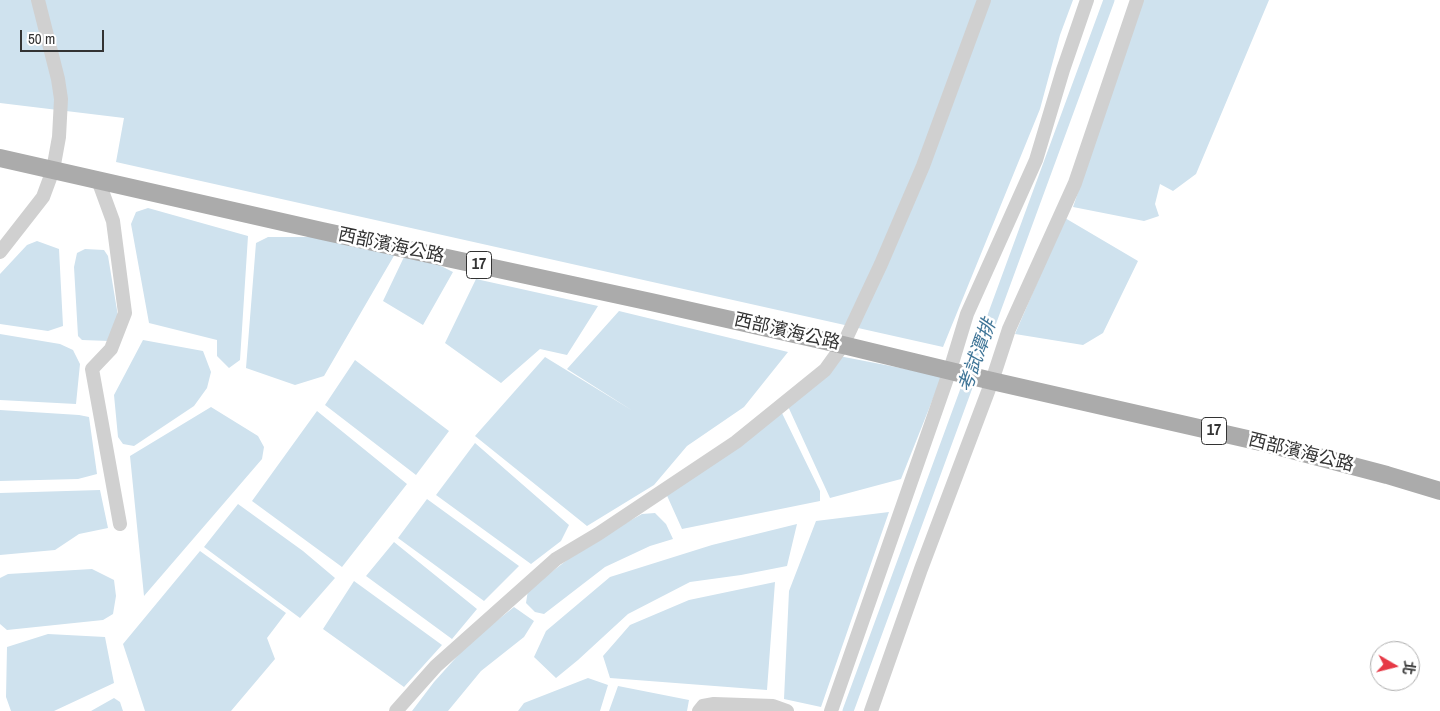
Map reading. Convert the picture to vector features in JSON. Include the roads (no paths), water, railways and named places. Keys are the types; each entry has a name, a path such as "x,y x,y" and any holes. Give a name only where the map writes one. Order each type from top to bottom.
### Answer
{"main road":[{"name":"西部濱海公路","path":"0,158 322,231 843,345 954,372"},
{"name":"17","path":"954,372 989,380"},
{"name":"西部濱海公路","path":"989,380 1265,443 1440,491"}],"lane":[{"path":"0,252 43,197 53,170 59,137 61,99 58,79 38,0"},
{"path":"396,711 436,666 556,559 598,534 736,442 825,370 843,345 881,264 922,166 984,0"},
{"path":"831,711 954,372 967,314 1036,160 1087,0"},
{"path":"871,711 989,380 1009,329 1075,183 1138,0"},
{"path":"98,180 113,221 125,313 111,349 92,369 120,524"},
{"path":"699,711 703,706 714,704 773,706 788,711"}],"water":[{"path":"0,0 1073,0 1060,35 1040,109 943,347 116,162 124,118 0,103"},
{"path":"1140,0 1269,0 1196,174 1173,191 1160,184 1155,204 1159,216 1144,221 1073,207 1112,92"},
{"path":"148,208 248,236 240,360 229,368 217,356 217,340 149,323 131,224 136,212"},
{"path":"1065,218 1138,261 1103,333 1083,345 1015,334"},
{"path":"268,237 326,237 395,254 324,376 295,385 246,368 256,243"},
{"path":"37,241 59,249 63,326 48,331 0,324 0,274 27,245"},
{"path":"85,249 104,250 108,256 119,322 109,341 82,340 78,336 74,267 77,253"},
{"path":"404,257 439,265 453,272 423,325 383,301"},
{"path":"476,279 598,306 567,355 540,349 501,383 445,343"},
{"path":"619,311 788,352 744,407 687,446 654,485 587,526 475,436 545,357 633,411 567,369"},
{"path":"0,334 60,344 73,350 80,364 76,404 0,400"},
{"path":"143,340 203,351 211,372 207,388 194,406 134,446 123,444 118,437 114,395"},
{"path":"839,356 942,376 901,479 830,498 786,402"},
{"path":"355,360 449,431 416,475 325,405"},
{"path":"211,407 258,436 264,447 262,459 144,596 130,456"},
{"path":"0,410 89,417 97,474 78,479 0,481"},
{"path":"317,411 407,484 342,567 252,501"},
{"path":"781,411 820,491 820,501 682,529 664,489"},
{"path":"475,443 569,525 561,541 531,564 436,495"},
{"path":"100,490 108,528 79,534 55,550 0,555 0,493"},
{"path":"427,499 519,566 484,601 398,538"},
{"path":"238,504 303,551 335,578 300,618 204,547"},
{"path":"889,512 821,707 784,699 789,591 816,521"},
{"path":"655,513 666,524 673,539 650,546 605,567 544,614 535,612 526,603 528,590 588,544 642,514"},
{"path":"797,524 787,566 690,582 628,614 556,678 534,657 546,631 610,577 712,545"},
{"path":"394,542 477,609 452,639 366,576"},
{"path":"200,551 286,613 267,638 275,659 231,711 145,711 123,644"},
{"path":"92,569 114,580 116,596 113,614 103,620 7,630 0,624 0,578 8,574"},
{"path":"354,581 442,645 404,687 323,629"},
{"path":"775,582 767,690 610,678 603,656 630,625 689,600"},
{"path":"514,607 534,621 524,637 481,671 448,711 412,711 434,682 470,642"},
{"path":"48,634 105,637 114,683 54,711 11,711 6,697 7,647"},
{"path":"588,678 608,685 600,711 518,711 524,703"},
{"path":"618,686 689,700 687,711 609,711"},
{"path":"114,698 120,702 123,711 91,711"}],"waterway":[{"name":"考試潭排","path":"848,711 1109,0"}]}
